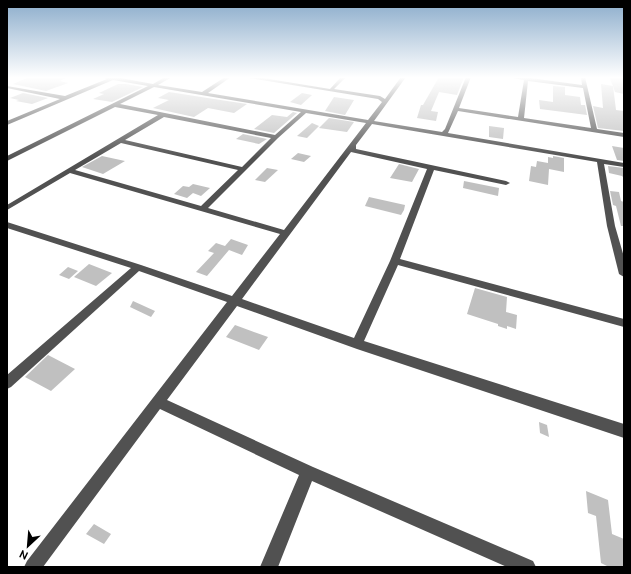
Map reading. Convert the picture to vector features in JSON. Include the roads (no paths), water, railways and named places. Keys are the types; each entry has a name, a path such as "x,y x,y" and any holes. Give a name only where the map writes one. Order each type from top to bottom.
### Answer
{"street":[{"path":"7,123 52,104"},
{"path":"262,104 624,165"},
{"path":"33,567 385,104"},
{"path":"444,134 458,104"},
{"path":"521,119 523,104"},
{"path":"588,104 594,130"},
{"path":"8,158 114,105 276,137"},
{"path":"456,109 624,135"},
{"path":"203,209 242,169 305,111"},
{"path":"7,208 163,115"},
{"path":"121,141 242,169"},
{"path":"353,146 353,150 356,152 506,183"},
{"path":"600,161 611,226 624,274"},
{"path":"357,344 395,261 431,168"},
{"path":"70,171 286,234"},
{"path":"7,225 138,267 236,300 357,344 624,432"},
{"path":"395,261 624,323"},
{"path":"7,383 138,267"},
{"path":"158,402 308,472 527,567"},
{"path":"269,567 308,472"}]}
